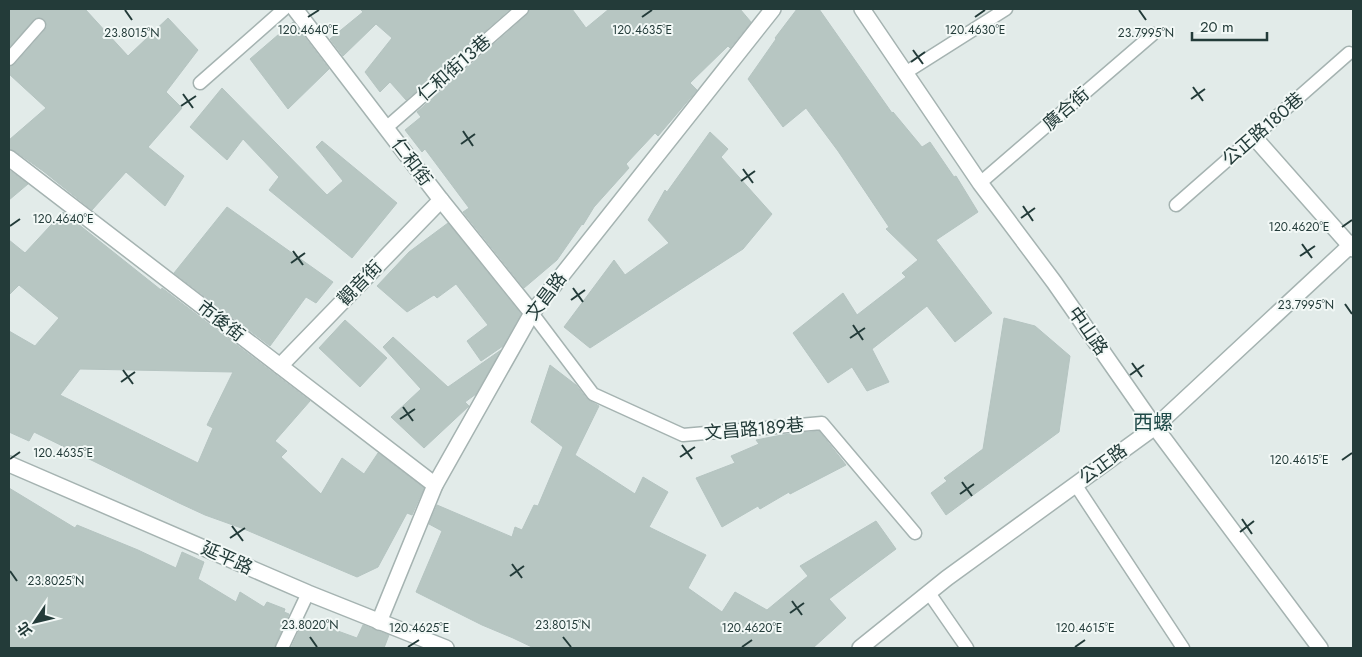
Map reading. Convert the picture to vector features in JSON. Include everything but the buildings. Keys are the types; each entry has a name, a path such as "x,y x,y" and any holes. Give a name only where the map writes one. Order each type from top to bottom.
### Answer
{"street":[{"name":"仁和街","path":"296,9 441,200 532,312"},
{"name":"文昌路","path":"379,622 434,484 532,312 773,9"},
{"name":"中山路","path":"862,9 980,183 1054,282 1155,427 1320,648"},
{"path":"1254,137 1352,246"},
{"name":"市後街","path":"9,158 434,484"},
{"name":"觀音街","path":"280,366 441,200"},
{"name":"公正路","path":"860,648 929,593 1155,427 1352,246"},
{"name":"延平路","path":"9,464 308,593 446,648"}],"lane":[{"path":"200,83 284,9"},
{"name":"仁和街13巷","path":"386,128 522,9"},
{"path":"905,73 1006,9"},
{"path":"9,59 39,25"},
{"name":"廣合街","path":"980,183 1153,34"},
{"name":"公正路180巷","path":"1176,205 1350,53"},
{"name":"文昌路189巷","path":"532,312 593,394 682,435 822,423 915,533"},
{"path":"1075,484 1183,648"},
{"path":"282,648 308,593"},
{"path":"929,593 967,648"}],"district":[{"name":"西螺","path":"1153,422"}]}
